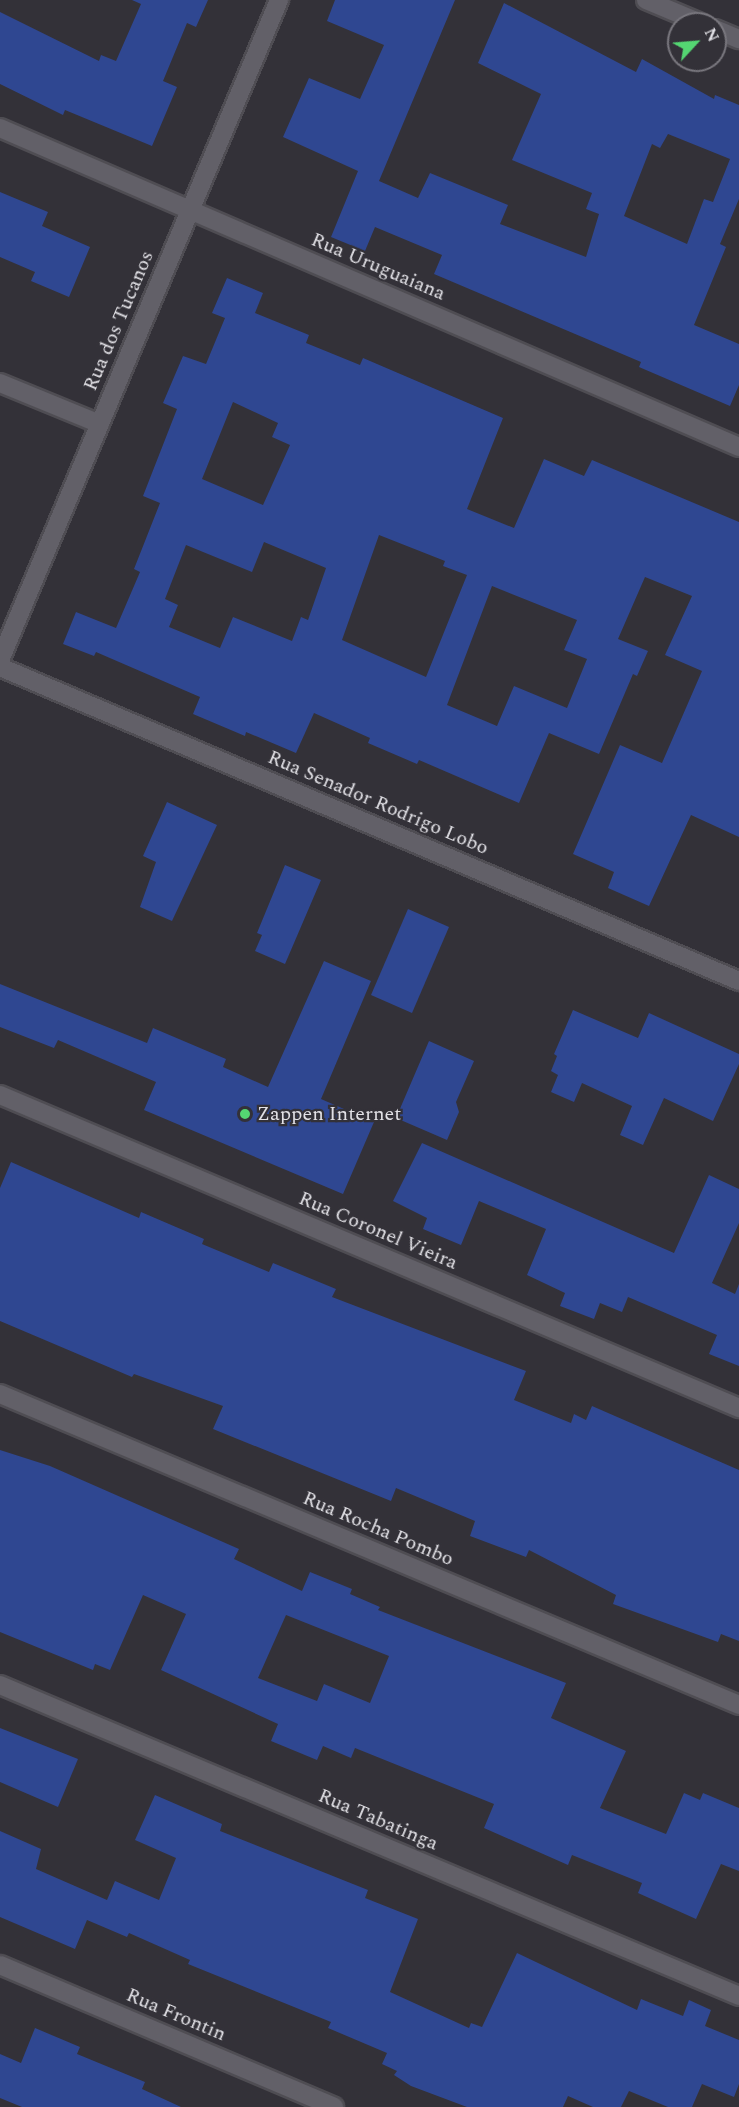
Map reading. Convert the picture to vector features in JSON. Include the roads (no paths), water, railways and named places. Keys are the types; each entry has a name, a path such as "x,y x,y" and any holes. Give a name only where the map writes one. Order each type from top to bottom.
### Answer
{"street":[{"name":"Rua dos Tucanos","path":"0,660 279,0"},
{"path":"645,0 674,12"},
{"name":"Rua Uruguaiana","path":"0,128 739,447"},
{"path":"0,383 100,424"},
{"name":"Rua Senador Rodrigo Lobo","path":"0,667 739,981"},
{"name":"Rua Coronel Vieira","path":"0,1095 739,1408"},
{"name":"Rua Rocha Pombo","path":"0,1394 739,1705"},
{"name":"Rua Tabatinga","path":"0,1685 739,1996"},
{"name":"Rua Frontin","path":"0,1965 334,2107"}],"place":[{"name":"Zappen Internet","path":"245,1114"}]}
